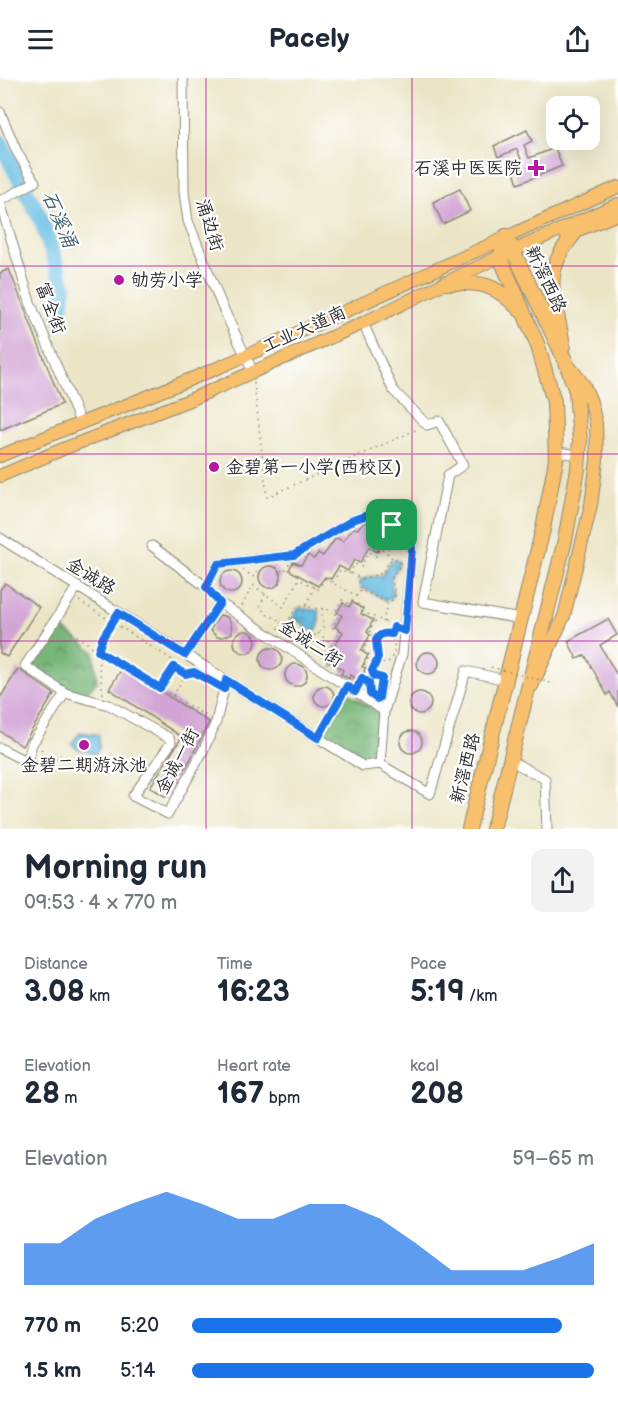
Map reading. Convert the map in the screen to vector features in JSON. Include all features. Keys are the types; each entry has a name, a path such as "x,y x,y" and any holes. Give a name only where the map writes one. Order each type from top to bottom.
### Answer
{"highway":[{"path":"565,360 552,281 558,255 575,233"},
{"name":"新滘西路","path":"468,829 550,500 557,452 554,402 546,371 506,254 506,236"},
{"name":"新滘西路","path":"494,829 565,540 579,455 576,391 565,360 506,254"},
{"path":"446,283 473,282 490,286 507,297 528,318"}],"main road":[{"path":"0,456 245,356 506,236 618,188"},
{"name":"工业大道南","path":"0,476 192,399 363,323 506,254 618,204"},
{"path":"506,254 575,233 618,214"},
{"path":"528,695 564,616 591,505 597,460 596,423 591,402 584,385 565,360"}],"street":[{"name":"涌边街","path":"183,78 186,215 218,297 253,372"},
{"path":"0,112 17,152 35,182 0,201"},
{"name":"富全街","path":"0,201 30,302 80,422"},
{"path":"363,323 393,390 427,425 439,420 463,465 448,475 423,602 521,619"},
{"path":"557,452 579,455"},
{"path":"206,587 218,564 294,555 353,520 370,514 406,532 412,548 405,631 402,654 384,711 380,764 430,794 466,671 506,680"},
{"name":"金诚路","path":"1,543 77,587 185,655 225,685 363,766 380,764"},
{"name":"金诚二街","path":"152,546 206,587 220,603 384,711"},
{"path":"55,620 77,587"},
{"path":"185,655 220,603"},
{"name":"金诚一街","path":"55,620 25,666 65,693 104,704 169,738 171,743 133,796 165,814 168,814 204,751 216,722 225,685"},
{"path":"0,748 27,762 32,744 65,693"},
{"path":"511,761 545,779 547,829"}],"path":[{"path":"253,372 267,497 427,425"},
{"path":"386,552 400,529"},
{"path":"350,572 355,564 361,567 369,552 376,556 381,548 393,560"},
{"path":"393,560 399,560 400,566 392,578 395,596 393,600 387,602 361,590 358,582 361,579 383,573 389,561 393,560"},
{"path":"333,582 340,570 349,574 350,572 361,579"},
{"path":"237,615 253,585 283,607 299,579 318,589 325,579 357,596"},
{"path":"298,627 315,587"},
{"path":"334,613 342,600 349,604 361,590"},
{"path":"266,594 260,607 266,614 282,622 288,622 314,636 323,629 322,609"},
{"path":"71,596 171,659 174,667 185,674 194,672 225,685"},
{"path":"352,600 365,609 363,612 376,620 405,631"},
{"path":"383,623 387,602"},
{"path":"288,622 297,606 330,610 339,616 332,627 340,632 329,650 334,653 322,670"},
{"path":"104,704 98,651 103,637 118,613"},
{"path":"55,620 98,651 216,722"},
{"path":"318,738 368,668 364,666 370,655 363,650 373,634 369,632 376,620"},
{"path":"272,638 282,622"},
{"path":"377,660 382,664 388,663 393,658 394,627"},
{"path":"318,633 333,644"},
{"path":"374,676 372,671 377,660 376,640 379,635 392,634"},
{"path":"370,638 376,640"},
{"path":"160,688 174,667"},
{"path":"490,667 555,684"},
{"path":"173,696 185,674"},
{"path":"370,694 369,683 374,676"},
{"path":"374,676 382,678 380,694"},
{"path":"362,678 369,683"},
{"path":"32,744 55,759 62,755"}],"green space":[{"path":"57,624 94,652 97,682 84,694 67,688 29,664"},
{"path":"348,693 380,714 369,759 355,756 325,734"}],"water":[{"path":"399,561 399,565 391,578 393,594 390,599 386,600 361,587 359,581 368,577 382,576 390,562"},
{"path":"299,608 319,611 319,625 316,630 307,629 300,621 291,620"},
{"path":"80,732 99,735 99,748 96,754 77,749 72,744"}],"building":[{"path":"527,130 532,141 524,145 529,158 556,150 562,166 518,184 513,167 522,162 517,149 498,157 494,146"},
{"path":"460,189 470,211 443,224 433,202"},
{"path":"9,269 62,404 0,430 0,273"},
{"path":"370,521 394,535 388,546 383,543 377,552 369,547 360,563 354,560 348,571 339,566 331,579 325,577 318,586 289,570 293,562 301,565 308,555 314,559 318,553 323,556 336,538 343,541 353,528 358,529 361,524"},
{"path":"270,566 278,569 281,577 278,585 270,588 262,585 259,577 262,569"},
{"path":"231,571 239,574 242,582 239,590 231,593 223,590 220,582 223,574"},
{"path":"5,583 39,607 7,657 0,653 0,590"},
{"path":"352,602 363,609 361,614 373,620 367,632 370,635 361,651 368,655 362,667 366,668 359,680 350,675 349,679 341,674 343,670 330,661 335,654 326,660 343,632 335,627 342,616 337,612 343,603 349,607"},
{"path":"220,615 227,617 231,623 232,633 217,637 210,630"},
{"path":"608,619 617,635 600,645 618,677 618,707 610,692 607,695 585,655 577,659 568,641"},
{"path":"245,631 253,634 256,642 253,650 245,653 237,650 234,642 237,634"},
{"path":"271,648 279,651 282,659 279,667 271,670 263,667 260,659 263,651"},
{"path":"428,652 436,655 439,663 436,671 428,674 420,671 417,663 420,655"},
{"path":"296,664 304,667 307,675 304,683 296,686 288,683 285,675 288,667"},
{"path":"123,667 209,722 190,760 166,797 150,787 182,737 109,689"},
{"path":"18,669 54,694 22,746 0,731 0,698"},
{"path":"320,686 328,686 334,692 334,700 328,706 320,706 314,700 314,692"},
{"path":"420,692 428,695 431,703 428,711 420,714 412,711 409,703 412,695"},
{"path":"411,731 419,734 422,742 419,750 411,753 403,750 400,742 403,734"}],"waterway":[{"name":"石溪涌","path":"0,142 41,220 64,287 60,317"}],"place":[{"name":"石溪中医医院","path":"536,168"},
{"name":"劬劳小学","path":"119,280"},
{"name":"金碧第一小学(西校区)","path":"214,467"},
{"name":"金碧二期游泳池","path":"84,745"}],"route":[{"path":"370,514 392,525 406,532 412,548 405,631 394,627 392,634 379,635 376,640 378,658 372,671 374,676 382,678 379,698 370,694 369,683 362,678 355,692 347,686 318,738 226,680 224,689 194,672 185,674 174,667 160,688 98,651 103,637 118,613 185,655 220,603 206,587 218,564 294,555 353,520 370,514"}]}
